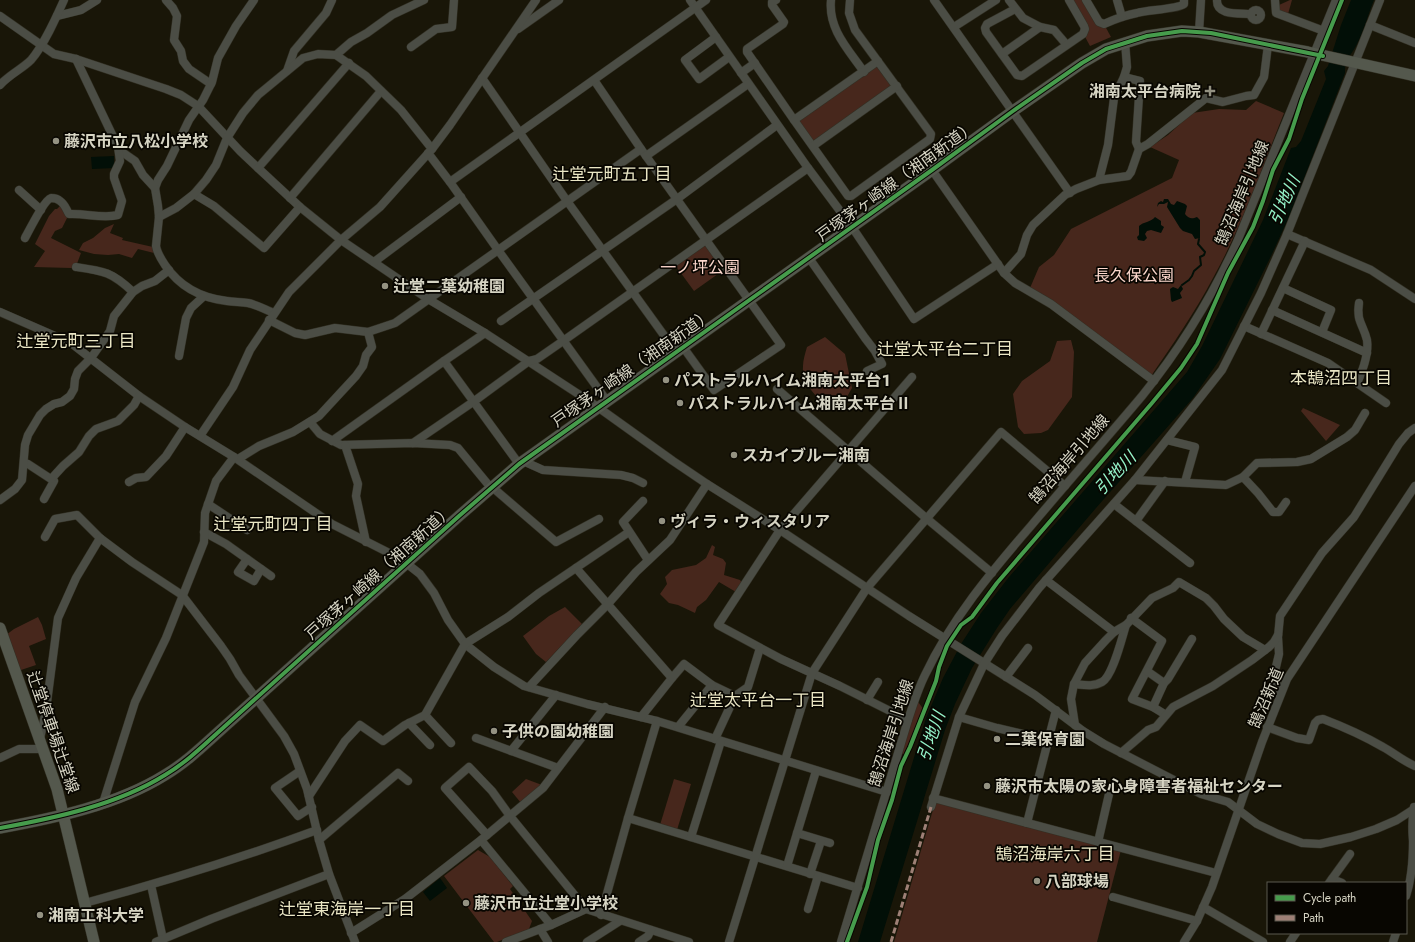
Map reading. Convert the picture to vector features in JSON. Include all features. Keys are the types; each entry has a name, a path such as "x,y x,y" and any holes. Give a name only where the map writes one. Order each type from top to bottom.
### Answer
{"main road":[{"name":"戸塚茅ヶ崎線（湘南新道）","path":"0,828 64,815 103,803 134,792 165,775 194,754 521,462 1013,111 1082,63 1106,49 1147,36 1166,33 1199,32 1354,62"},
{"path":"1354,62 1415,76"},
{"name":"辻堂停車場辻堂線","path":"1,635 57,789 94,942"}],"street":[{"path":"0,85 7,77 30,60 41,45 64,0"},
{"path":"57,16 81,10 97,0"},
{"path":"166,0 173,8 177,16 174,40 181,51 183,61 189,69 211,84"},
{"path":"286,71 294,51 326,13 332,0"},
{"path":"336,55 351,42 367,33 392,15 424,0"},
{"path":"411,47 436,29 452,27 454,0"},
{"path":"200,436 233,387 250,350 288,292 341,240 380,207 430,151 536,0"},
{"path":"513,33 559,0"},
{"path":"690,0 777,125 852,227 914,319 998,264"},
{"path":"450,182 706,0"},
{"path":"776,0 772,2 772,5 784,22 747,49 747,52 848,196 851,196 924,144 930,139 931,134 855,30 848,13 850,0"},
{"path":"831,0 830,8 832,24 864,72"},
{"path":"934,0 1070,193"},
{"path":"954,27 996,0"},
{"path":"1009,0 1023,18 1040,27 1054,30 1066,44"},
{"path":"1015,9 987,24 985,28 986,32 1017,75 1022,76 1066,44 1083,34 1085,30 1084,26 1069,0"},
{"path":"1086,0 1099,22 1104,24 1137,13 1156,9 1180,7 1184,4 1184,0"},
{"path":"1117,0 1122,17"},
{"path":"1199,32 1201,0"},
{"path":"1217,0 1219,9 1224,12 1251,14"},
{"path":"1276,0 1276,13 1324,31"},
{"name":"鵠沼海岸引地線","path":"842,942 908,720 925,675 946,638 992,573 1154,381 1194,322 1228,262 1319,55 1324,31 1336,0"},
{"path":"1216,873 1027,823 932,802 959,717 984,664 1002,636 1046,580 1135,480 1222,370 1288,234 1354,62 1380,0"},
{"path":"155,188 189,120 203,100 211,84 218,58 252,1"},
{"path":"1,19 54,54 76,59 166,89 181,95 198,106 227,138 290,198 341,240 428,299 602,404 707,484 1006,677 1104,744 1201,794 1228,802 1257,824 1295,841 1310,844 1329,842 1364,833 1397,820 1414,807"},
{"path":"1370,25 1415,43"},
{"path":"1002,54 1040,27"},
{"path":"716,38 685,60 699,79 729,57"},
{"path":"1099,180 1106,152 1114,98 1127,67 1125,42"},
{"path":"1004,273 1021,254 1032,225 1065,195 1099,180 1128,176 1131,172 1139,149 1148,144 1206,98 1223,102 1254,95 1264,76 1268,45"},
{"path":"159,217 176,208 194,194 216,165 227,138 243,113 258,95 303,58 318,54 336,55 366,76 401,110 450,182 563,341 602,404"},
{"path":"76,59 118,147 122,152 135,160 143,176 155,188 159,217 157,250 169,270 187,288 204,296 226,301 249,303 295,333 305,335 335,328 368,332 395,323 567,201 748,84"},
{"path":"794,120 878,61"},
{"path":"258,168 349,63"},
{"path":"741,73 755,63"},
{"path":"1124,77 1140,81 1136,142 1139,149"},
{"path":"482,78 632,292 714,390 781,345 594,80"},
{"path":"813,146 896,86"},
{"path":"290,198 381,91"},
{"path":"501,321 677,198 777,125"},
{"path":"25,238 41,210 48,200 52,198 59,199 64,203 69,214 84,214 100,217 118,215 122,201 114,174 120,161 118,147"},
{"path":"413,443 529,361 537,359 563,341 808,168"},
{"path":"932,170 1004,273 1015,283 1051,304 1154,381"},
{"path":"24,192 41,210"},
{"path":"194,194 223,213 264,248 300,206"},
{"path":"374,262 461,197"},
{"path":"1288,234 1371,270 1415,299"},
{"path":"1261,334 1305,242"},
{"path":"809,258 875,350 882,364 867,371"},
{"path":"76,267 97,270 110,274 133,292"},
{"path":"0,500 15,489 22,480 24,463 23,454 26,440 40,415 46,409 54,404 62,402 70,396 74,389 78,371 91,358 110,331 114,316 133,292 142,286 155,281 169,270"},
{"path":"1283,288 1331,310 1322,332"},
{"path":"179,356 186,318 191,308 204,296"},
{"path":"1357,383 1362,372 1367,340 1358,316 1359,303"},
{"path":"1272,310 1366,353"},
{"path":"0,312 71,343 139,396 185,427 236,458 332,524 407,563 420,574 434,593 448,620 465,644 494,667 519,683 587,704 605,707 678,727 887,792"},
{"path":"1244,326 1328,363 1386,403"},
{"path":"103,803 135,702 166,638 204,542 205,513 216,481 236,458 258,446 293,432 318,416 356,376 363,366 366,355 372,346 368,332"},
{"path":"332,441 485,333"},
{"path":"444,361 473,402 521,462 543,470 620,475 633,478 642,483"},
{"path":"908,720 760,648 718,625 780,530 912,377"},
{"path":"777,388 848,451 992,573"},
{"path":"52,478 79,452 89,436 96,429 118,421 134,405 139,396"},
{"path":"1135,480 1226,485 1243,478 1257,462 1297,462 1312,459 1347,437 1355,430 1365,413"},
{"path":"310,422 320,434 341,445 413,443 450,445 458,448 491,488 556,542 599,519"},
{"path":"129,482 136,478 146,477 166,456 185,427"},
{"path":"1280,692 1277,685 1275,670 1279,654 1278,634 1280,616 1322,553 1354,517 1398,444 1415,428"},
{"path":"729,942 812,673 867,588 1002,432 1065,486"},
{"path":"1167,440 1195,447 1185,482"},
{"path":"345,445 358,484 356,496 366,542"},
{"path":"24,463 52,478"},
{"path":"44,499 54,481 52,478"},
{"path":"1243,478 1274,512 1279,512 1286,502"},
{"path":"1136,521 1165,481"},
{"path":"529,687 576,635 608,605 648,560 670,540 707,484"},
{"name":"鵠沼新道","path":"1184,942 1197,921 1203,907 1280,692 1302,653 1415,486"},
{"path":"643,501 623,522 648,560"},
{"path":"208,504 247,530"},
{"path":"1114,504 1190,563"},
{"path":"45,537 55,519 77,515 100,538 132,562 182,595 230,659 239,675 284,736 294,754 309,796 318,840 329,874 355,942"},
{"path":"204,532 226,544 270,576"},
{"path":"309,796 345,741 360,725 383,741 409,723 425,715 465,644 508,617 539,593 629,532"},
{"path":"0,758 19,749 37,749 41,743 58,618 76,578 100,538"},
{"path":"246,559 238,572 254,581 260,569"},
{"path":"576,568 672,678"},
{"path":"1046,580 1114,632"},
{"path":"1075,725 1071,698 1074,684 1085,664 1114,632 1152,598 1173,588 1179,582 1206,598 1224,619 1243,637 1265,650"},
{"path":"1128,621 1162,641 1132,699 1153,707 1166,715"},
{"path":"1074,684 1088,686 1106,679 1118,653 1128,621"},
{"path":"1121,753 1148,730 1156,727 1173,707 1213,686 1265,650 1274,642 1278,634"},
{"path":"1153,707 1164,682 1168,679 1192,639"},
{"path":"690,837 718,740 735,696 748,687 760,648"},
{"path":"1006,677 1028,648"},
{"path":"641,717 684,664 712,685 735,696"},
{"path":"1147,671 1164,682"},
{"path":"867,700 878,682"},
{"path":"678,727 712,685"},
{"path":"511,751 556,695"},
{"path":"351,933 405,899 484,837 543,788 605,707"},
{"path":"1027,823 1056,710"},
{"path":"425,715 451,743"},
{"path":"959,717 1048,740"},
{"path":"1267,727 1297,738 1309,740 1315,723 1318,720 1323,719 1340,725 1370,740 1415,766"},
{"path":"602,915 628,818 657,721"},
{"path":"409,723 430,745"},
{"path":"476,738 558,768"},
{"path":"551,925 445,788 470,767 492,792 586,909 689,942"},
{"path":"300,770 275,788 298,816 312,807"},
{"path":"787,866 816,771"},
{"path":"318,840 398,773 408,781"},
{"path":"1098,842 1109,794"},
{"path":"1407,894 1412,885 1412,820 1414,807"},
{"path":"628,818 858,888"},
{"path":"85,903 151,885 279,844 317,830"},
{"path":"797,834 830,843"},
{"path":"808,909 821,841"},
{"path":"1330,881 1350,854"},
{"path":"151,885 160,940 329,874"},
{"path":"1113,897 1197,921"},
{"path":"1203,907 1263,942"},
{"path":"506,942 551,925 586,909"},
{"path":"587,942 620,921"},
{"path":"540,929 548,942"},
{"path":"639,942 648,936 651,930"}],"green space":[{"path":"1071,0 1083,0 1105,26 1111,37 1090,46 1084,35"},
{"path":"1292,0 1288,14 1280,11 1279,5"},
{"path":"878,61 897,86 813,146 794,120"},
{"name":"長久保公園","path":"1256,101 1284,113 1251,197 1223,258 1191,316 1151,376 1030,288 1039,267 1054,255 1071,229 1172,178 1179,160 1150,147 1168,135 1192,113 1219,109 1246,110"},
{"path":"61,205 68,216 62,228 55,231 51,238 81,253 75,269 34,267 45,251 35,244 49,216"},
{"path":"114,224 110,233 123,238 122,240 153,247 154,253 138,249 132,258 119,254 94,254 79,250 83,243 93,238 105,228"},
{"name":"一ノ坪公園","path":"706,243 725,269 694,291 675,265"},
{"path":"825,337 845,354 852,388 844,402 832,411 812,392 803,373 803,361 807,347"},
{"path":"1071,340 1074,352 1072,397 1048,430 1041,433 1024,434 1018,427 1013,394 1022,381 1050,361 1057,341"},
{"path":"1303,408 1340,425 1326,441 1301,411"},
{"path":"712,545 715,547 713,555 723,559 726,563 724,575 740,580 742,583 736,592 719,582 706,600 697,607 695,613 678,605 669,603 660,594 667,584 665,577 672,570 696,565 706,558"},
{"path":"565,607 582,624 546,662 536,654 523,636 549,616"},
{"path":"38,617 46,639 29,646 36,665 18,671 6,635 14,629"},
{"path":"916,699 924,710 911,745 905,756 899,751"},
{"path":"526,779 542,785 521,803 512,792"},
{"path":"674,779 691,784 677,830 660,825"},
{"path":"937,802 1121,850 1097,942 894,942 935,803"},
{"path":"478,850 490,857 513,886 510,889 532,921 529,929 494,942 444,876"}],"water":[{"name":"引地川","path":"1351,0 1374,0 1364,28 1347,61 1345,73 1289,217 1220,359 1193,398 1096,508 1010,609 972,668 955,704 945,730 880,942 858,942 926,718 943,678 961,644 981,613 1009,577 1187,372 1202,346 1263,220 1291,148 1296,147 1301,141 1326,79 1324,71 1328,66 1341,25"},
{"path":"114,156 114,168 92,169 91,157"},
{"path":"1164,199 1168,199 1171,204 1174,205 1177,201 1185,204 1187,206 1186,216 1191,218 1197,217 1200,220 1200,238 1195,239 1192,234 1183,231 1180,228 1167,207 1168,202 1159,204 1157,207 1158,203 1161,201 1163,202"},
{"path":"1155,217 1161,221 1161,225 1164,227 1161,233 1151,230 1147,231 1145,234 1147,238 1144,241 1138,240 1137,237 1139,235 1139,226"},
{"path":"1181,285 1183,289 1180,293 1182,298 1172,302 1170,289 1173,287 1178,289"},
{"path":"440,878 447,888 430,901 423,892"}],"waterway":[{"path":"1182,285 1189,280 1194,271 1201,265 1200,257 1204,255 1205,252 1198,244 1199,239"}],"marked path":[{"path":"891,942 931,807"}],"cycle path":[{"path":"847,942 867,887 878,840 892,800 901,766 936,681 939,667 947,646 961,625 972,617 997,583 1181,368 1197,344 1228,273 1253,227 1273,170 1289,139 1302,99 1342,0"},
{"path":"0,828 64,815 127,795 173,770 203,746 519,464 1082,63 1106,49 1147,36 1182,31 1211,33 1323,56"}],"place":[{"name":"湘南太平台病院","path":"1210,91"},
{"name":"藤沢市立八松小学校","path":"56,141"},
{"name":"辻堂二葉幼稚園","path":"385,286"},
{"name":"パストラルハイム湘南太平台１","path":"666,380"},
{"name":"パストラルハイム湘南太平台Ⅱ","path":"680,403"},
{"name":"スカイブルー湘南","path":"734,455"},
{"name":"ヴィラ・ウィスタリア","path":"662,521"},
{"name":"子供の園幼稚園","path":"494,731"},
{"name":"二葉保育園","path":"997,739"},
{"name":"藤沢市太陽の家心身障害者福祉センター","path":"987,786"},
{"name":"八部球場","path":"1037,881"},
{"name":"藤沢市立辻堂小学校","path":"466,903"},
{"name":"湘南工科大学","path":"40,915"}],"district":[{"name":"辻堂元町五丁目","path":"612,174"},
{"name":"辻堂元町三丁目","path":"76,341"},
{"name":"辻堂太平台二丁目","path":"945,349"},
{"name":"本鵠沼四丁目","path":"1341,378"},
{"name":"辻堂元町四丁目","path":"273,524"},
{"name":"辻堂太平台一丁目","path":"758,700"},
{"name":"鵠沼海岸六丁目","path":"1055,854"},
{"name":"辻堂東海岸一丁目","path":"347,909"}]}
